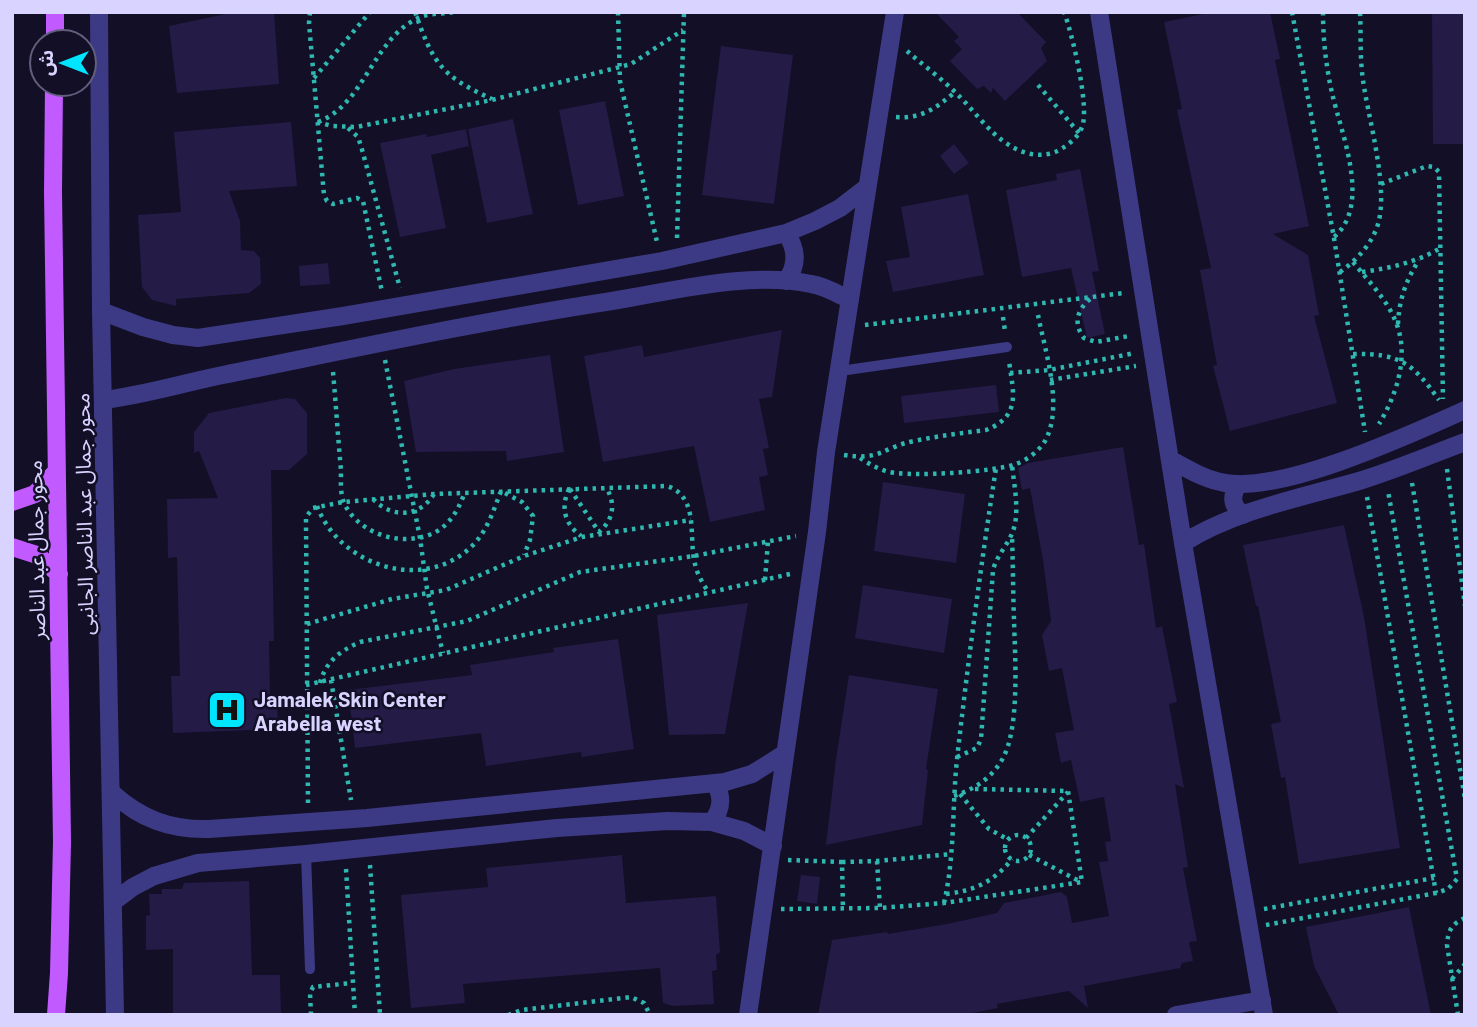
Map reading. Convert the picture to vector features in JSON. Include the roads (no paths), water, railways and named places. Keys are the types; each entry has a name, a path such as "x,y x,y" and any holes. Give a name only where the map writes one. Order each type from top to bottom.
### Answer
{"main road":[{"name":"محور جمال عبد الناصر","path":"54,98 62,842 56,1015"},
{"path":"12,502 35,494 56,472"},
{"path":"12,547 37,555 59,574"}],"street":[{"name":"محور جمال عبد الناصر الجانبى","path":"99,12 101,311 115,1015"},
{"path":"748,1015 826,452 895,12"},
{"path":"1099,12 1183,543 1263,1007 1176,1015"},
{"path":"101,311 143,327 198,338 343,316 677,257 786,233 840,208 866,188"},
{"path":"786,233 791,241 796,262 786,281"},
{"path":"104,400 148,393 382,342 701,287 760,280 786,281 820,286 850,300"},
{"path":"340,351 343,316"},
{"path":"1171,460 1206,478 1238,484 1300,474 1465,410"},
{"path":"1183,543 1209,528 1243,515 1364,480 1465,442"},
{"path":"1238,484 1233,503 1243,515"},
{"path":"112,793 146,818 167,826 188,829 361,818 715,783 752,774 784,754"},
{"path":"712,822 717,815 721,799 715,783"},
{"path":"361,818 369,848"},
{"path":"113,902 133,887 176,868 221,860 557,828 668,821 712,822 744,831 772,853"}],"lane":[{"path":"840,371 1007,347"},
{"path":"306,854 310,969"}],"place":[{"name":"Jamalek Skin Center Arabella west","path":"227,710"}]}
